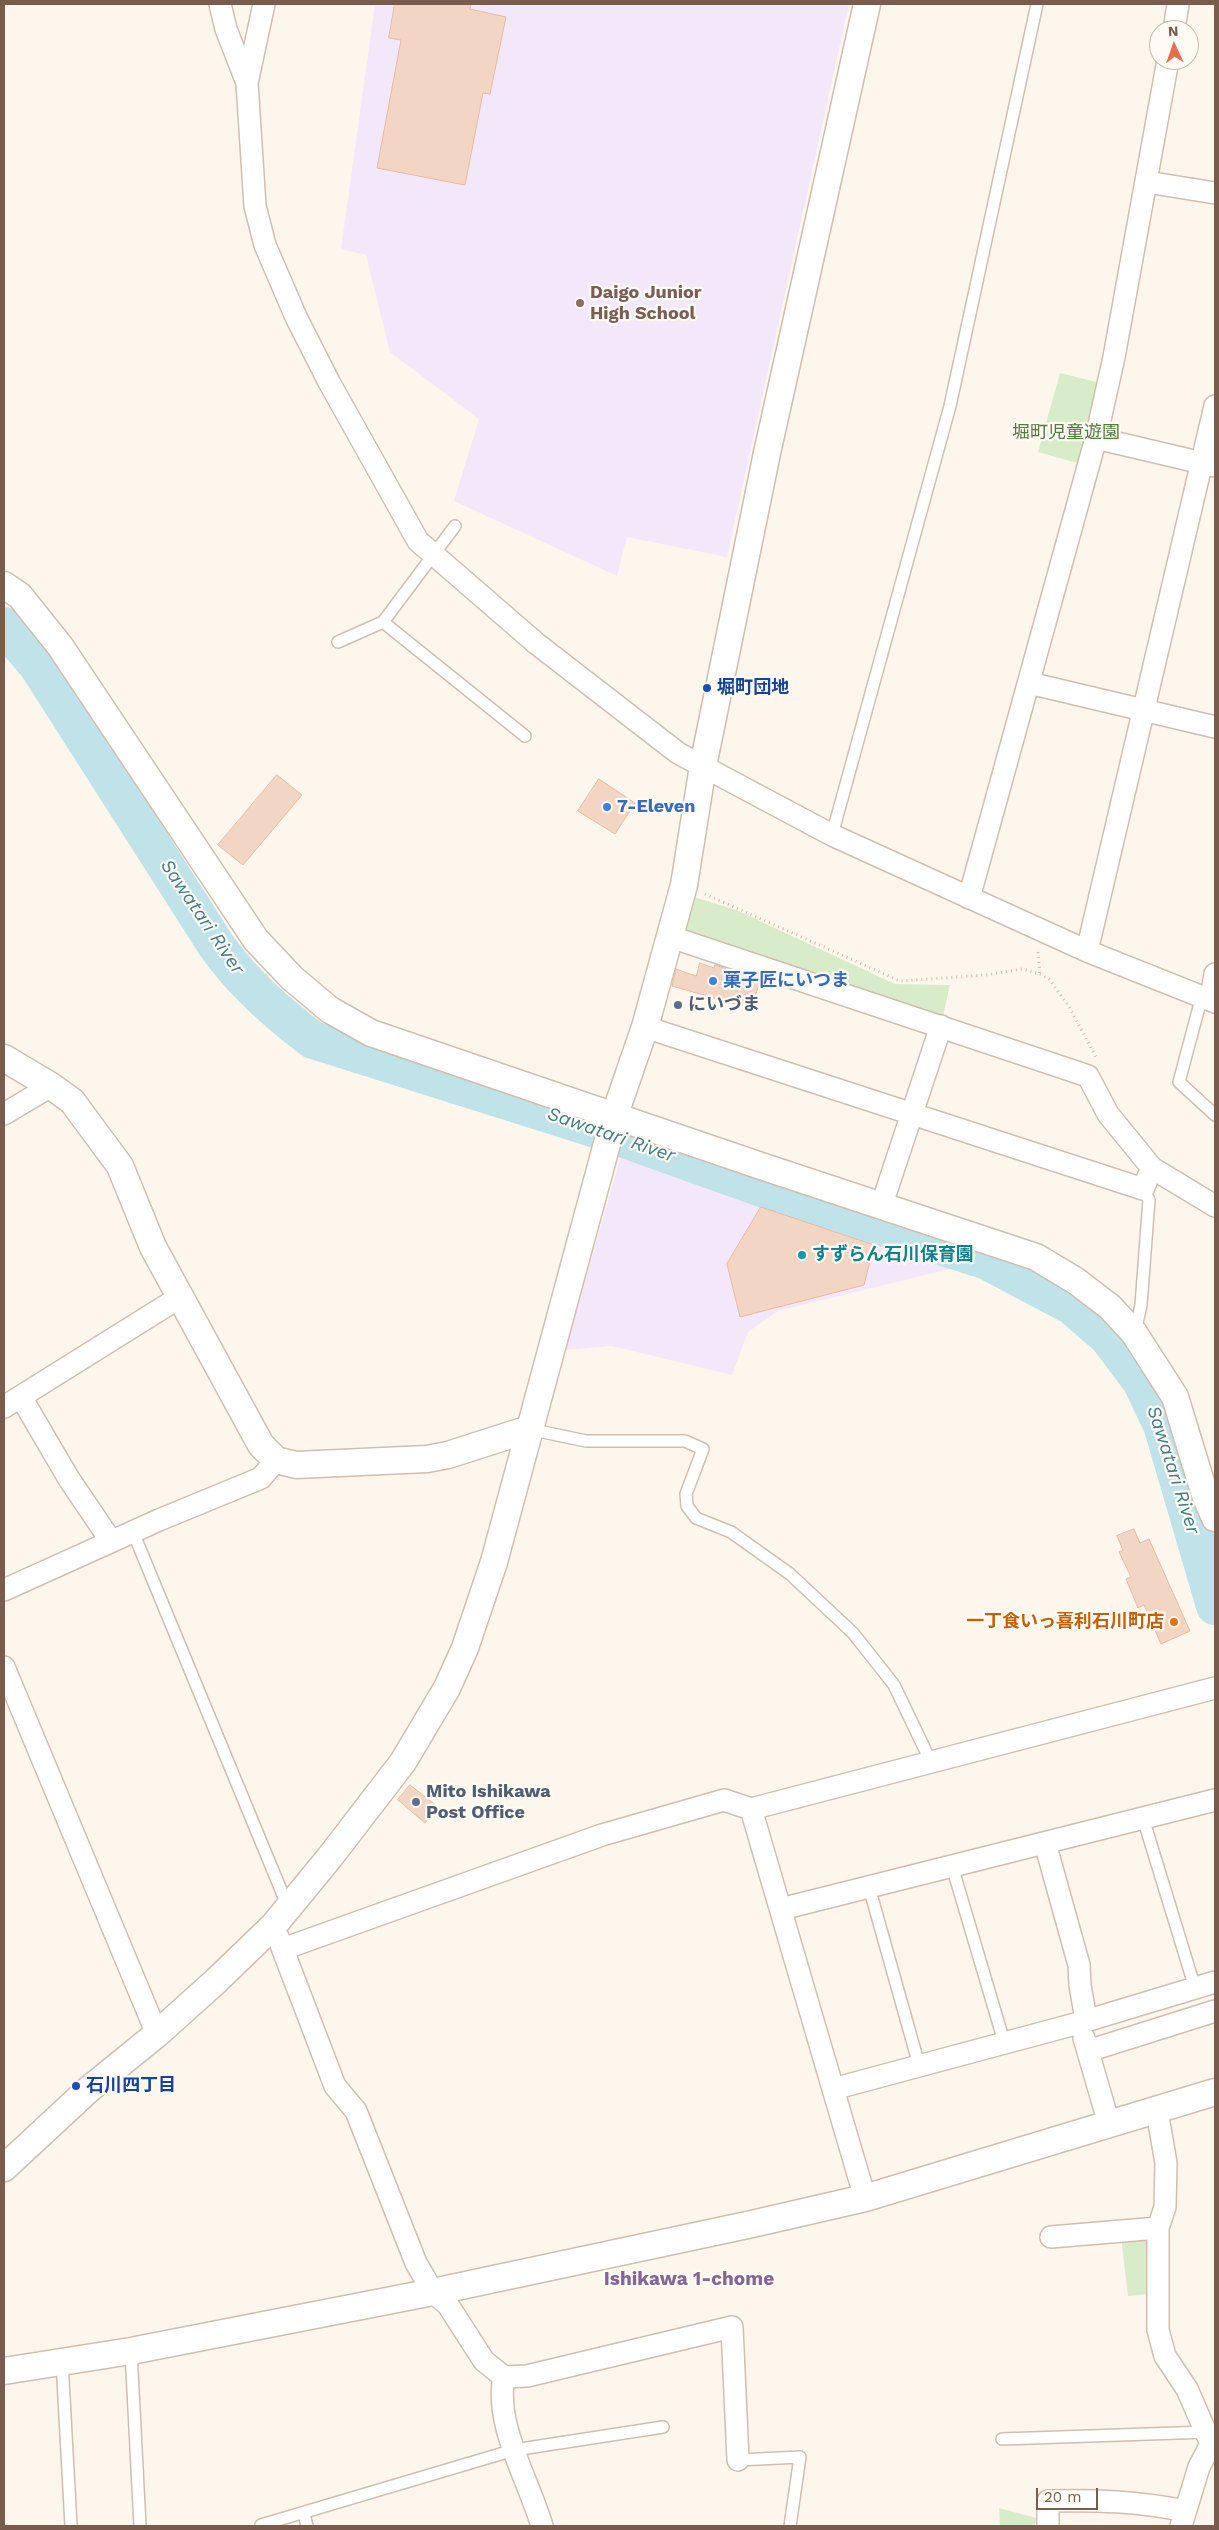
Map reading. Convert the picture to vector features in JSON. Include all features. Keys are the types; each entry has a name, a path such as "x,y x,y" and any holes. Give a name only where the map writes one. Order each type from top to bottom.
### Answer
{"street":[{"path":"220,4 226,29 247,83"},
{"path":"264,4 247,83 255,206 265,245 296,317 329,382 418,541 537,644 678,753 832,835 1087,950 1211,1001 1215,974"},
{"path":"4,2168 88,2090 156,2034 281,1916 330,1857 402,1762 447,1688 478,1614 613,1121 645,1027 684,886 703,766 767,453 867,4"},
{"path":"1176,20 1178,4"},
{"path":"969,898 1096,438 1114,357 1166,70"},
{"path":"1147,182 1215,193"},
{"path":"1087,950 1144,711 1208,464 1215,406"},
{"path":"1096,438 1208,464"},
{"path":"4,585 20,596 60,646 256,940 292,978 330,1010 371,1032 613,1121 882,1204 1036,1256 1076,1281 1110,1307 1134,1333 1175,1398 1205,1495 1215,1518"},
{"path":"1028,683 1215,727"},
{"path":"671,937 1088,1076 1108,1114 1152,1168 1215,1206"},
{"path":"882,1204 941,1026"},
{"path":"645,1027 1143,1189 1152,1168"},
{"path":"4,1058 51,1086 72,1102 120,1166 153,1247 261,1445 276,1460 296,1465 317,1465 427,1459 448,1455 529,1428"},
{"path":"4,1114 51,1086"},
{"path":"111,1542 69,1478 12,1402 180,1297"},
{"path":"4,1590 132,1532 261,1478 276,1460"},
{"path":"4,1667 156,2034"},
{"path":"283,1949 602,1835 724,1800 751,1809 1215,1688"},
{"path":"781,1909 1215,1800"},
{"path":"751,1809 865,2198"},
{"path":"1046,1843 1079,1965 1082,2022 1088,2051 1109,2124"},
{"path":"281,1916 283,1949 336,2086 356,2111 416,2263 434,2292 448,2305 484,2361 504,2377 527,2376 732,2327 738,2460"},
{"path":"833,2089 1082,2022 1215,1982"},
{"path":"1088,2051 1215,2011"},
{"path":"4,2371 131,2351 434,2292 865,2198 1215,2092"},
{"path":"1048,2526 1048,2501 1146,2503 1183,2519 1199,2467 1211,2440 1187,2389 1165,2356 1158,2330 1158,2228 1165,2207 1166,2163 1157,2111"},
{"path":"1051,2237 1158,2228"},
{"path":"504,2377 500,2394 514,2450 542,2526"}],"lane":[{"path":"832,835 950,406 1037,4"},
{"path":"338,642 383,622 455,526"},
{"path":"383,622 525,736"},
{"path":"1211,1001 1199,1007 1179,1082 1215,1115"},
{"path":"1134,1333 1141,1305 1149,1200 1143,1189"},
{"path":"529,1428 586,1441 685,1441 702,1449 686,1494 686,1506 696,1518 731,1532 790,1574 853,1633 894,1685 931,1762"},
{"path":"132,1532 281,1916"},
{"path":"1143,1818 1195,1988"},
{"path":"952,1866 1002,2035"},
{"path":"868,1887 919,2065"},
{"path":"131,2351 140,2526"},
{"path":"62,2361 71,2526"},
{"path":"261,2525 304,2514 514,2450 663,2427"},
{"path":"1002,2438 1211,2440"},
{"path":"738,2460 800,2457 790,2526"},
{"path":"304,2514 307,2526"}],"path":[{"path":"684,886 734,905 900,981 986,975 1022,969 1040,974 1050,979 1068,1005 1100,1063 1088,1076"}],"shaded area":[{"name":"Daigo Junior High School","path":"375,4 849,4 727,557 627,537 617,576 454,501 479,419 390,352 366,255 341,249"},
{"path":"621,1156 958,1267 778,1311 748,1332 732,1375 612,1346 565,1350"}],"green space":[{"name":"堀町児童遊園","path":"1060,373 1101,383 1081,464 1038,452"},
{"path":"694,897 736,910 895,984 950,985 943,1016 684,930"},
{"path":"1146,2235 1150,2294 1128,2296 1121,2236"},
{"path":"999,2508 1036,2518 1035,2526 1000,2526"}],"building":[{"path":"395,4 471,4 470,9 506,17 490,94 483,93 465,185 377,168 401,40 389,38"},
{"path":"277,775 302,795 243,865 218,845"},
{"name":"7-Eleven","path":"599,779 635,803 615,834 578,811"},
{"path":"700,963 714,968 715,965 761,980 755,996 746,993 742,1006 672,986 676,969 696,976"},
{"name":"すずらん石川保育園","path":"761,1207 874,1245 864,1285 740,1317 727,1264"},
{"path":"1134,1529 1140,1543 1149,1539 1190,1631 1161,1644 1144,1605 1138,1608 1126,1579 1131,1577 1119,1552 1123,1550 1117,1536"},
{"path":"410,1785 438,1807 425,1823 398,1800"}],"waterway":[{"name":"Sawatari River","path":"4,626 38,666 226,959 261,996 313,1040 605,1132 773,1192 987,1261 1072,1306 1108,1337 1141,1381 1162,1425 1215,1606"}],"place":[{"name":"Daigo Junior High School","path":"580,303"},
{"name":"堀町団地","path":"707,688"},
{"name":"7-Eleven","path":"607,807"},
{"name":"菓子匠にいつま","path":"713,981"},
{"name":"にいづま","path":"678,1005"},
{"name":"すずらん石川保育園","path":"802,1255"},
{"name":"一丁食いっ喜利石川町店","path":"1174,1622"},
{"name":"Mito Ishikawa Post Office","path":"416,1802"},
{"name":"石川四丁目","path":"76,2086"}],"district":[{"name":"Ishikawa 1-chome","path":"689,2279"}]}
